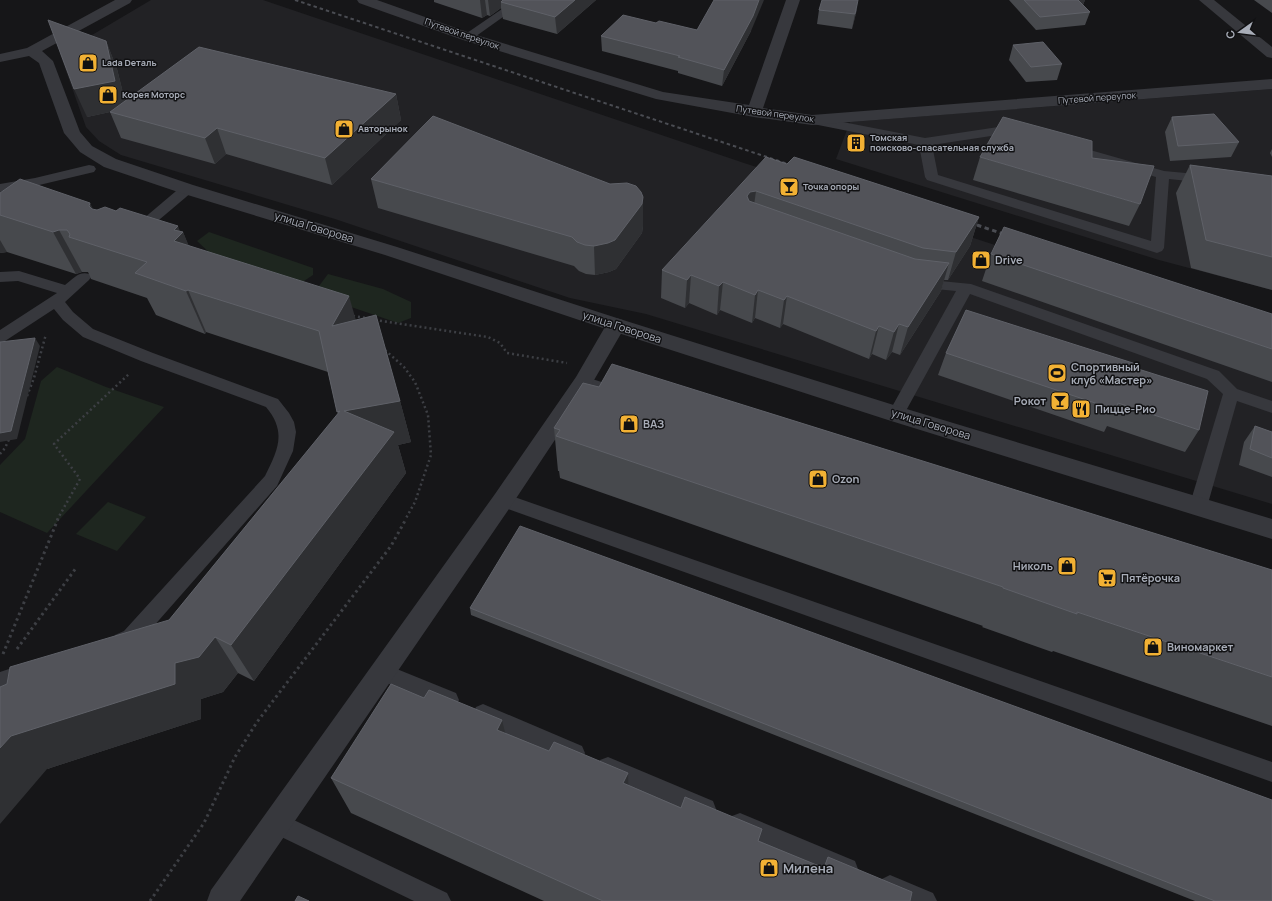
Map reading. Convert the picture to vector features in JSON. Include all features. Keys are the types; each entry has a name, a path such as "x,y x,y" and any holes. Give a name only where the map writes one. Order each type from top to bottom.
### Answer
{"street":[{"path":"0,58 32,51 125,0"},
{"name":"Путевой переулок","path":"364,0 468,37 661,96 754,112 812,120 1272,84"},
{"path":"754,112 794,0"},
{"path":"1206,0 1272,54"},
{"name":"улица Говорова","path":"32,51 46,61 72,133 86,148 110,163 187,189 391,251 616,325 896,414 1272,529"},
{"path":"222,901 503,500 586,376 616,325"}],"lane":[{"path":"468,37 522,0"},
{"path":"812,120 925,142 1005,130 1028,137"},
{"path":"925,142 932,176 1157,248 1163,174"},
{"path":"1058,145 1163,174 1217,180"},
{"path":"0,188 35,182 89,168"},
{"path":"124,242 187,189"},
{"path":"0,277 19,276 62,296 68,316 88,333 147,357 272,403 281,411 286,424 288,438 283,458 271,481 131,638 109,646"},
{"path":"0,337 62,296 84,277"},
{"path":"906,281 913,283 966,286 1213,375 1231,393 1272,407"},
{"path":"896,414 966,286"},
{"path":"586,376 636,399"},
{"path":"1198,507 1231,393"},
{"path":"503,500 1272,772"},
{"path":"0,681 44,667"},
{"path":"382,672 925,901"},
{"path":"277,823 439,901"}],"path":[{"path":"351,316 366,318"},
{"path":"359,318 362,323"},
{"path":"374,319 488,337 500,343 507,353 525,358 549,358 586,376"},
{"path":"26,399 34,378 47,330 42,336"},
{"path":"150,901 204,823 235,758 257,722 391,546 415,502 431,455 428,415 415,382 404,368 381,347"},
{"path":"3,655 54,525 80,479 54,444 147,357"},
{"path":"0,454 6,448 11,434"},
{"path":"13,654 76,568"}],"shaded area":[{"path":"151,0 263,0 744,163 1139,292 1272,328 1272,504 646,314 570,298 335,219 121,155 99,141 86,127 60,54"},
{"path":"1272,89 1272,290 1159,260 836,159 850,122"},
{"path":"209,232 313,268 313,275 292,289 215,258 197,241"},
{"path":"328,274 383,289 411,302 411,318 398,323 313,294"},
{"path":"57,367 106,387 164,407 47,533 0,512 0,465 25,439 41,381"},
{"path":"108,502 146,517 117,551 76,534"}],"building":[{"path":"503,0 575,0 555,17 501,2"},
{"path":"714,0 759,0 753,16 724,70 678,57 680,56 601,36 623,15 656,23 659,21 697,30"},
{"path":"822,0 858,0 855,14 819,10"},
{"path":"1024,0 1078,0 1090,12 1040,17"},
{"path":"48,20 106,41 115,81 74,89"},
{"path":"1043,42 1062,64 1031,67 1013,45"},
{"path":"199,47 396,94 325,158 217,128 205,138 110,112"},
{"path":"1214,114 1239,142 1178,146 1172,117"},
{"path":"433,116 610,184 627,183 636,186 643,197 642,204 615,240 594,246 577,242 572,237 371,179"},
{"path":"1003,117 1092,141 1092,158 1154,166 1140,204 980,157"},
{"path":"766,157 787,164 794,157 979,217 956,252 923,248 756,191 750,192 747,196 749,201 915,259 949,263 908,327 899,324 894,332 879,326 876,331 787,296 784,300 758,290 755,295 723,282 719,286 691,275 687,280 662,270"},
{"path":"1190,165 1272,176 1272,257 1206,240"},
{"path":"20,179 90,203 89,206 92,209 97,210 105,207 116,211 120,208 178,226 174,230 183,232 174,241 349,296 332,326 376,315 400,401 344,411 394,432 231,645 215,637 199,657 175,663 175,684 11,736 0,748 0,687 7,684 10,667 169,620 340,411 337,412 319,331 188,290 186,291 135,273 147,262 69,237 70,234 67,230 53,232 0,215 0,193"},
{"path":"1004,227 1272,314 1272,349 991,254"},
{"path":"966,310 1136,364 1135,368 1208,391 1199,430 1118,403 1116,410 946,353"},
{"path":"35,338 11,431 0,433 0,342"},
{"path":"612,364 1272,570 1272,677 1077,612 1077,614 1003,587 556,436 560,430 554,428 583,383 599,387"},
{"path":"1255,426 1272,432 1272,458 1250,449"},
{"path":"520,526 1272,800 1272,901 1215,901 470,608"},
{"path":"391,684 424,698 429,690 502,720 497,730 549,751 554,742 628,773 623,783 681,808 685,797 762,829 758,841 824,868 828,857 912,892 910,901 603,901 331,778"},
{"path":"298,896 309,901 295,901"}],"railway":[{"path":"295,0 797,167"},
{"path":"967,222 979,226"},
{"path":"979,226 1012,237"}],"place":[{"name":"Lada Dеталь","path":"88,63"},
{"name":"Корея Моторс","path":"108,95"},
{"name":"Авторынок","path":"344,129"},
{"name":"Томская поисково-спасательная служба","path":"856,143"},
{"name":"Точка опоры","path":"789,187"},
{"name":"Drive","path":"981,260"},
{"name":"Спортивный клуб «Мастер»","path":"1057,373"},
{"name":"Рокот","path":"1060,401"},
{"name":"Пицце-Рио","path":"1081,409"},
{"name":"ВАЗ","path":"629,424"},
{"name":"Ozon","path":"818,479"},
{"name":"Николь","path":"1067,566"},
{"name":"Пятёрочка","path":"1107,578"},
{"name":"Виномаркет","path":"1153,647"},
{"name":"Милена","path":"769,868"}]}
